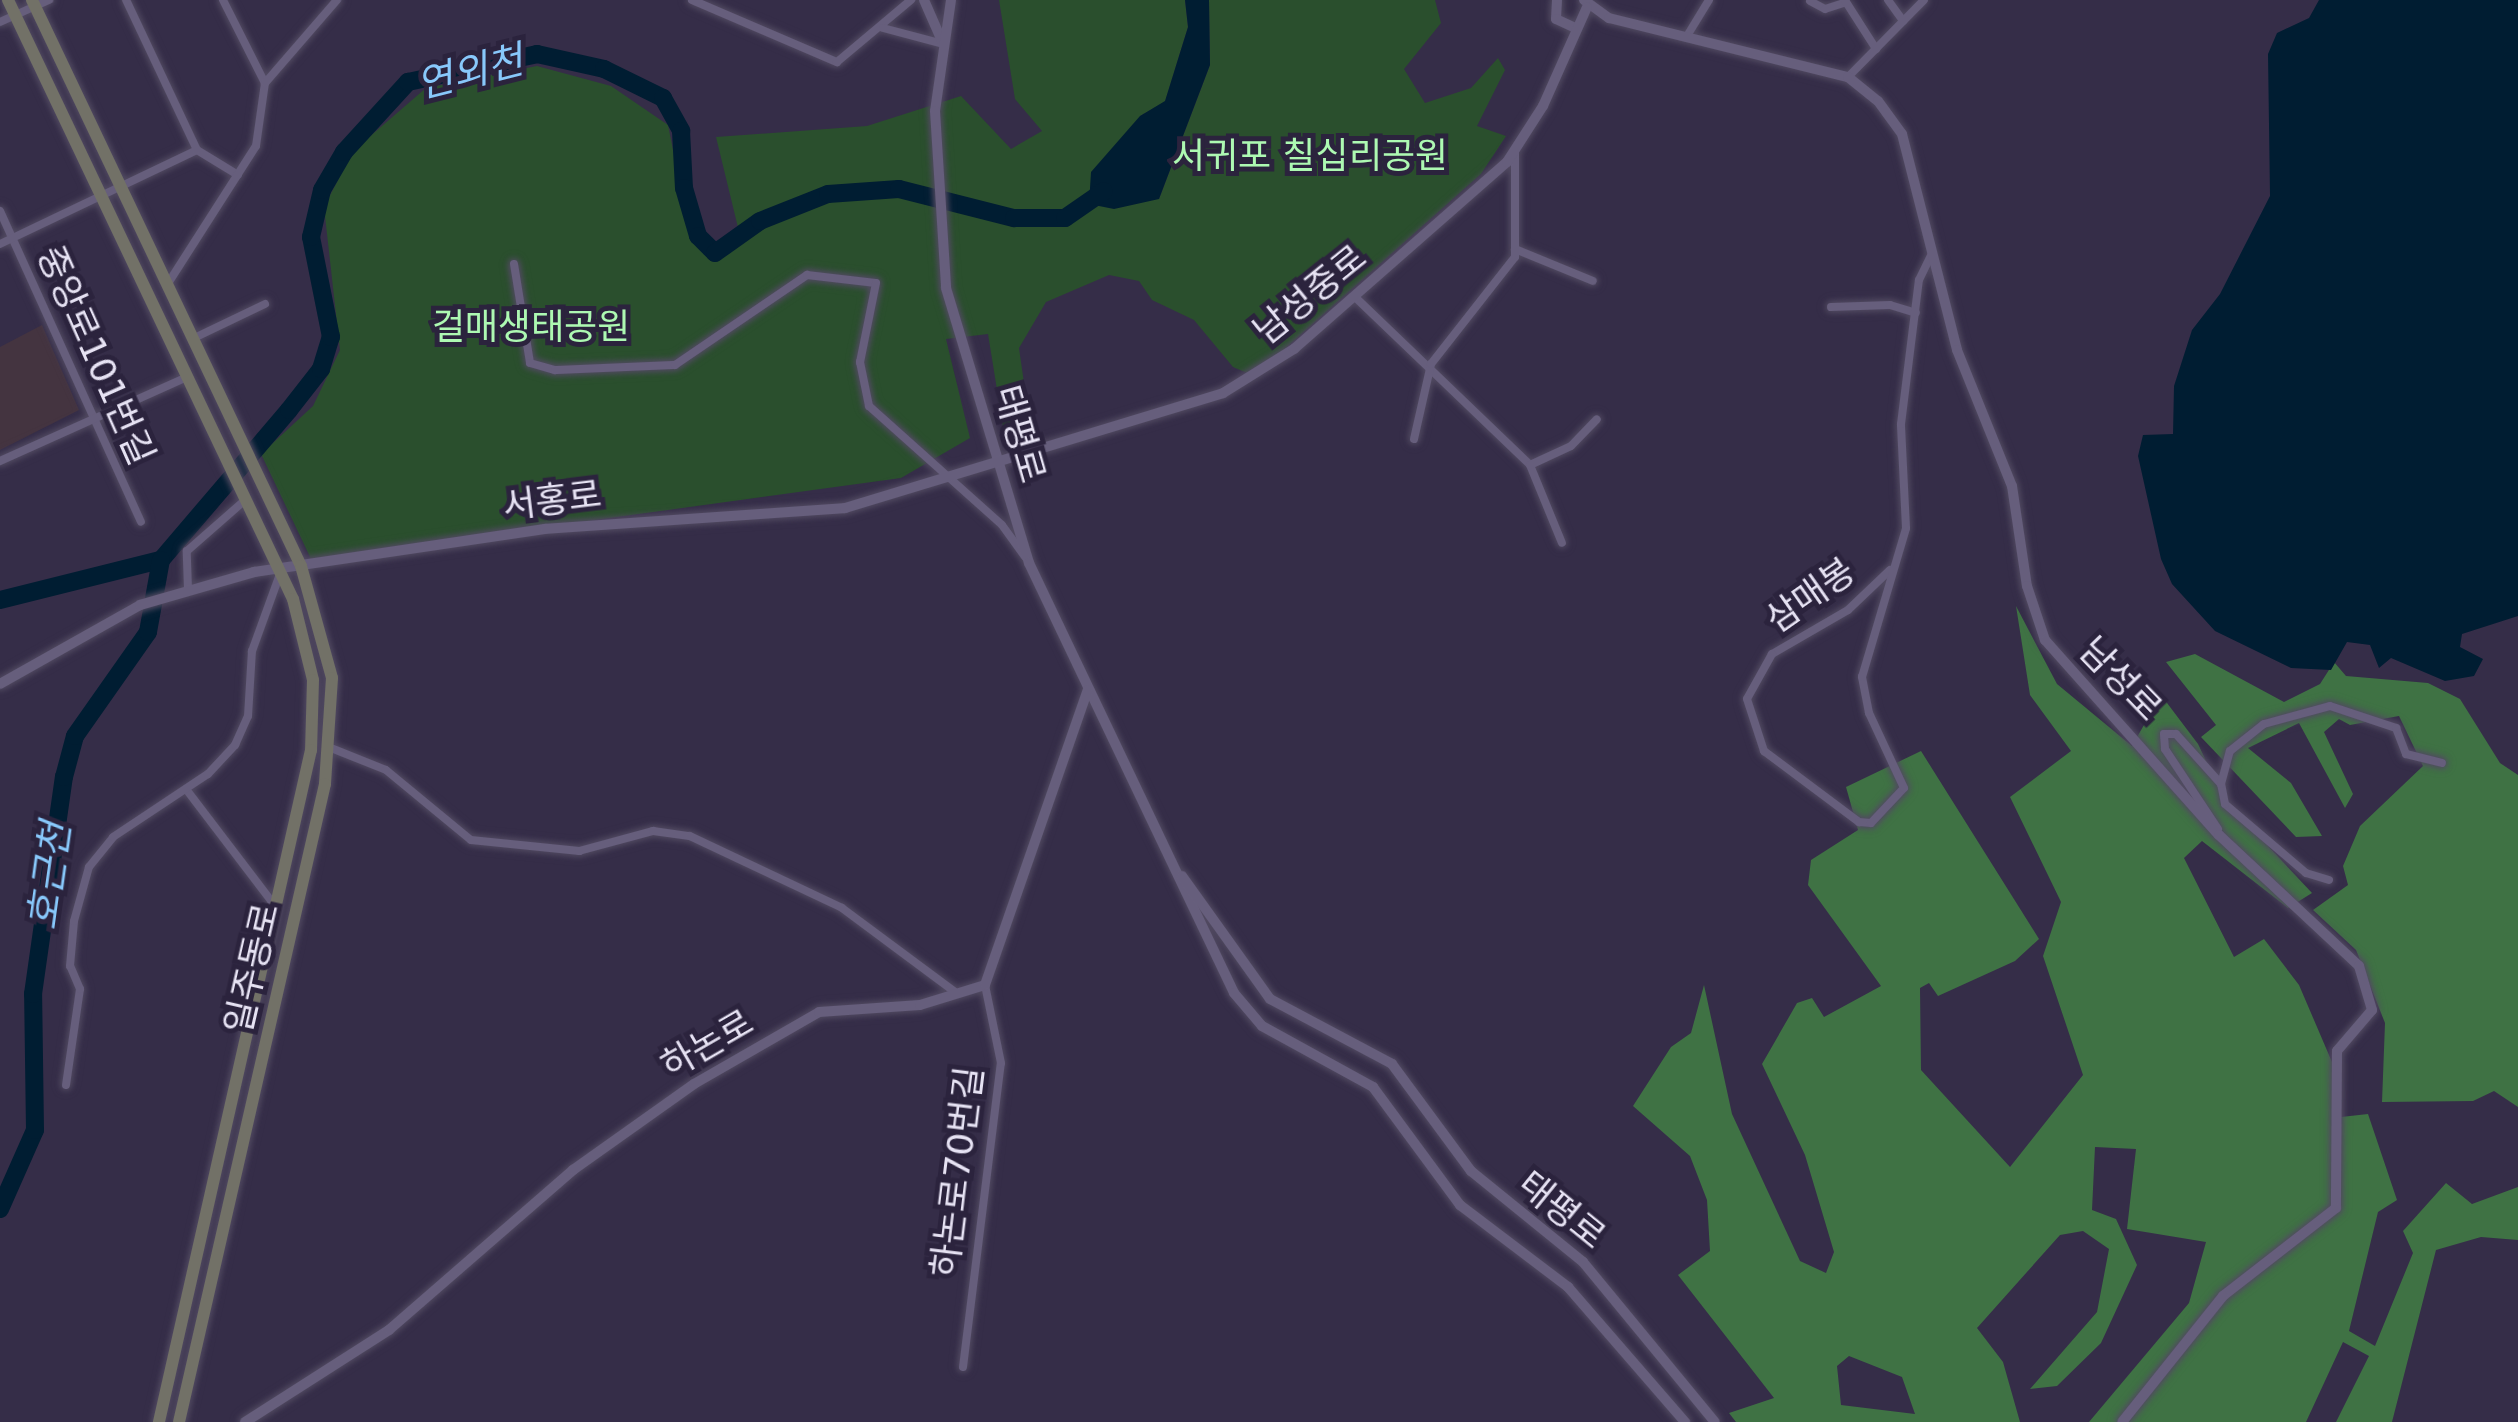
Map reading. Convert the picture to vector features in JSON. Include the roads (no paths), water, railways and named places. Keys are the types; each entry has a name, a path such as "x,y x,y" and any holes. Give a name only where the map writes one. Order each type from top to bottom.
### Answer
{"main road":[{"path":"8,0 185,378"},
{"path":"33,3 190,340"},
{"name":"일주동로","path":"179,1422 332,748 332,678 301,566 190,340"},
{"name":"일주동로","path":"159,1422 314,726 305,641 280,571 185,378"}],"street":[{"path":"0,22 33,3 49,0"},
{"path":"126,0 197,150 238,175"},
{"path":"224,0 265,83"},
{"path":"166,286 180,277 256,146 265,83 325,4 337,0"},
{"path":"692,0 837,62 911,0"},
{"path":"924,0 943,44"},
{"name":"태평로","path":"951,0 935,158 946,288 1029,562 1244,1010 1373,1087 1460,1204 1568,1287 1685,1422"},
{"name":"남성중로","path":"998,459 1223,393 1355,297 1515,151 1543,106 1564,47 1569,27 1554,14 1557,0"},
{"path":"1688,36 1709,0"},
{"path":"1888,0 1903,21"},
{"path":"1569,27 1585,9 1848,77 1924,0"},
{"path":"1810,2 1826,9 1846,2 1876,49"},
{"path":"883,28 943,44"},
{"name":"남성로","path":"1848,77 1902,134 1957,350 2012,486 2038,625 2071,676 2133,733 2219,836 2348,949 2372,1010 2337,1051 2336,1208 2222,1296 2122,1422"},
{"path":"0,244 197,150"},
{"path":"1414,440 1432,364 1515,249 1515,151"},
{"name":"중앙로101번길","path":"0,211 141,522"},
{"path":"1515,249 1593,281"},
{"name":"삼매봉","path":"1890,570 1848,610 1772,653 1747,699 1764,751 1858,822 1871,823 1904,788 1869,713 1862,677 1906,528 1901,424 1916,314 1932,253"},
{"path":"514,264 530,363 555,370 675,365 807,275 876,283 860,362 863,389 879,421 1002,525 1029,562"},
{"path":"1355,297 1432,364 1530,466 1562,543"},
{"path":"190,340 265,304"},
{"path":"1831,307 1890,305 1916,314"},
{"path":"0,461 185,378"},
{"path":"1530,466 1571,446 1597,418"},
{"name":"서홍로","path":"0,684 118,616 188,589 301,566 545,530 845,508 998,459"},
{"path":"188,589 187,551 245,500"},
{"path":"66,1085 80,989 70,966 74,921 89,867 113,837 186,789 235,745 248,716 251,651 280,571"},
{"path":"986,985 1088,690"},
{"path":"2329,880 2306,873 2225,804 2221,784 2230,752 2264,724 2330,706 2396,728 2406,754 2442,763"},
{"path":"2219,836 2164,734 2176,734 2221,784"},
{"path":"332,748 386,770 472,840 579,851 653,830 690,836 842,908 924,976 962,996"},
{"path":"186,789 276,908"},
{"name":"태평로","path":"1168,856 1270,998 1393,1064 1471,1171 1583,1262 1715,1422"},
{"name":"하논로","path":"245,1422 389,1330 573,1170 694,1084 819,1012 962,996 986,985"},
{"name":"하논로70번길","path":"963,1367 1001,1063 986,985"}],"water":[{"path":"1185,0 1209,0 1210,65 1159,199 1114,209 1089,204 1091,172 1140,116 1165,101 1188,27"},
{"path":"2319,0 2518,0 2518,616 2462,634 2460,647 2483,659 2474,676 2445,681 2391,658 2379,668 2370,645 2347,642 2331,670 2291,668 2215,631 2172,584 2161,559 2138,456 2143,435 2173,434 2174,386 2192,330 2220,294 2270,196 2268,54 2277,33 2309,18"}],"waterway":[{"name":"연외천","path":"0,600 161,560 289,410 321,369 331,337 311,237 322,190 344,152 408,82 537,54 604,69 663,98 681,131 684,188 698,236 715,253 760,221 828,194 899,189 1014,218 1065,218 1104,191"},
{"name":"호근천","path":"0,1209 35,1130 33,994 64,777 75,736 148,632 161,560"}],"park label":[{"name":"서귀포 칠십리공원","path":"1310,156"},
{"name":"걸매생태공원","path":"531,327"}]}
